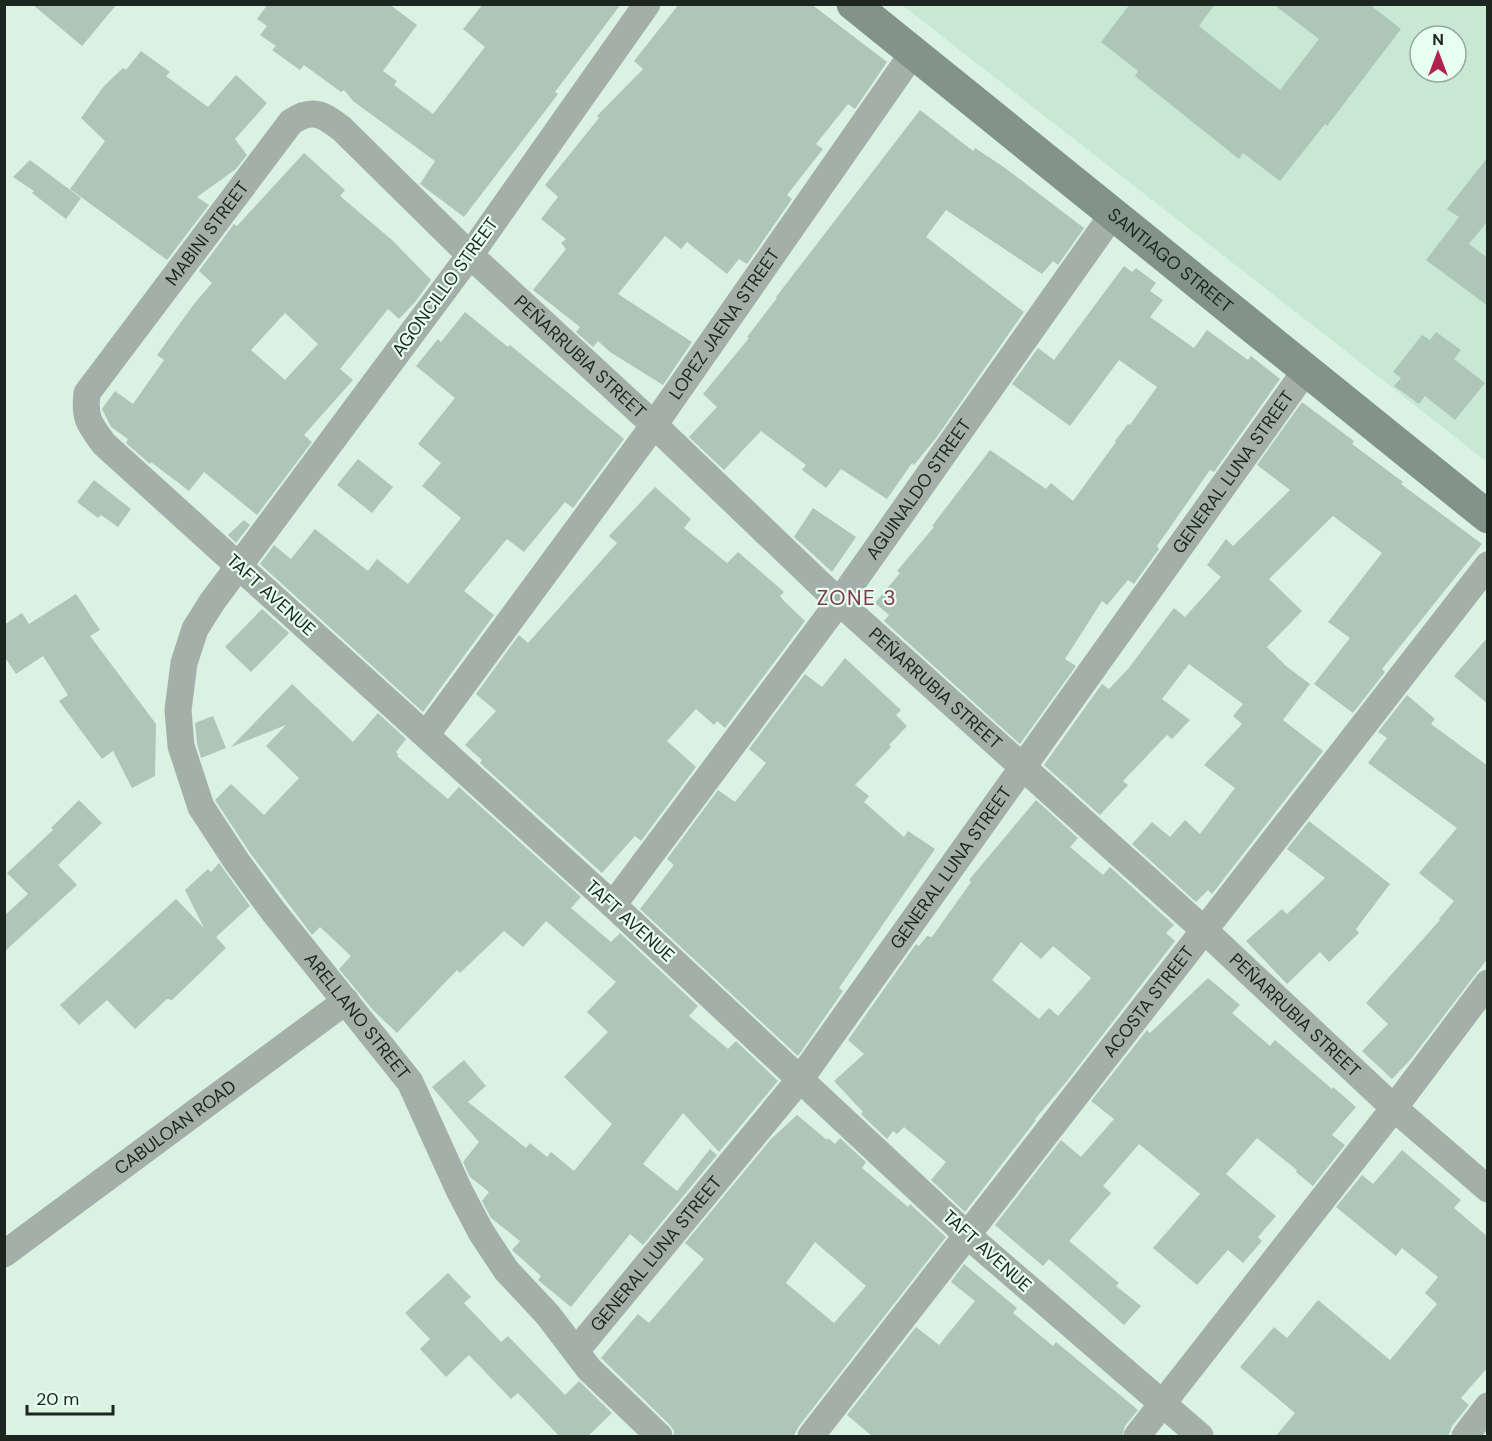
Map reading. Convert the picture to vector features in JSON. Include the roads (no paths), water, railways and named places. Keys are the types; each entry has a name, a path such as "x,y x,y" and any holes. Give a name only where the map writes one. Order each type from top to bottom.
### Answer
{"street":[{"name":"AGONCILLO STREET","path":"239,566 470,255 647,4"},
{"name":"SANTIAGO STREET","path":"853,4 1488,517"},
{"name":"LOPEZ JAENA STREET","path":"426,735 654,425 913,53"},
{"name":"MABINI STREET","path":"87,393 291,122 302,114 312,113 326,116 342,129"},
{"name":"PEÑARRUBIA STREET","path":"342,129 470,255 654,425 838,602 1203,930 1394,1108 1488,1189"},
{"name":"AGUINALDO STREET","path":"613,905 838,602 1113,214"},
{"name":"GENERAL LUNA STREET","path":"576,1351 801,1078 1306,370"},
{"name":"TAFT AVENUE","path":"87,393 85,410 88,422 105,444 613,905 967,1235 1200,1437"},
{"name":"ACOSTA STREET","path":"811,1437 1488,565"},
{"name":"ARELLANO STREET","path":"239,566 195,629 184,663 178,710 181,746 201,807 273,911 410,1082 459,1190 489,1245 506,1270 548,1315 589,1369 659,1437"},
{"path":"1137,1437 1394,1108 1488,983"},
{"name":"CABULOAN ROAD","path":"4,1254 346,1001"},
{"path":"1465,1437 1488,1406"}],"district":[{"name":"ZONE 3","path":"857,598"}]}
